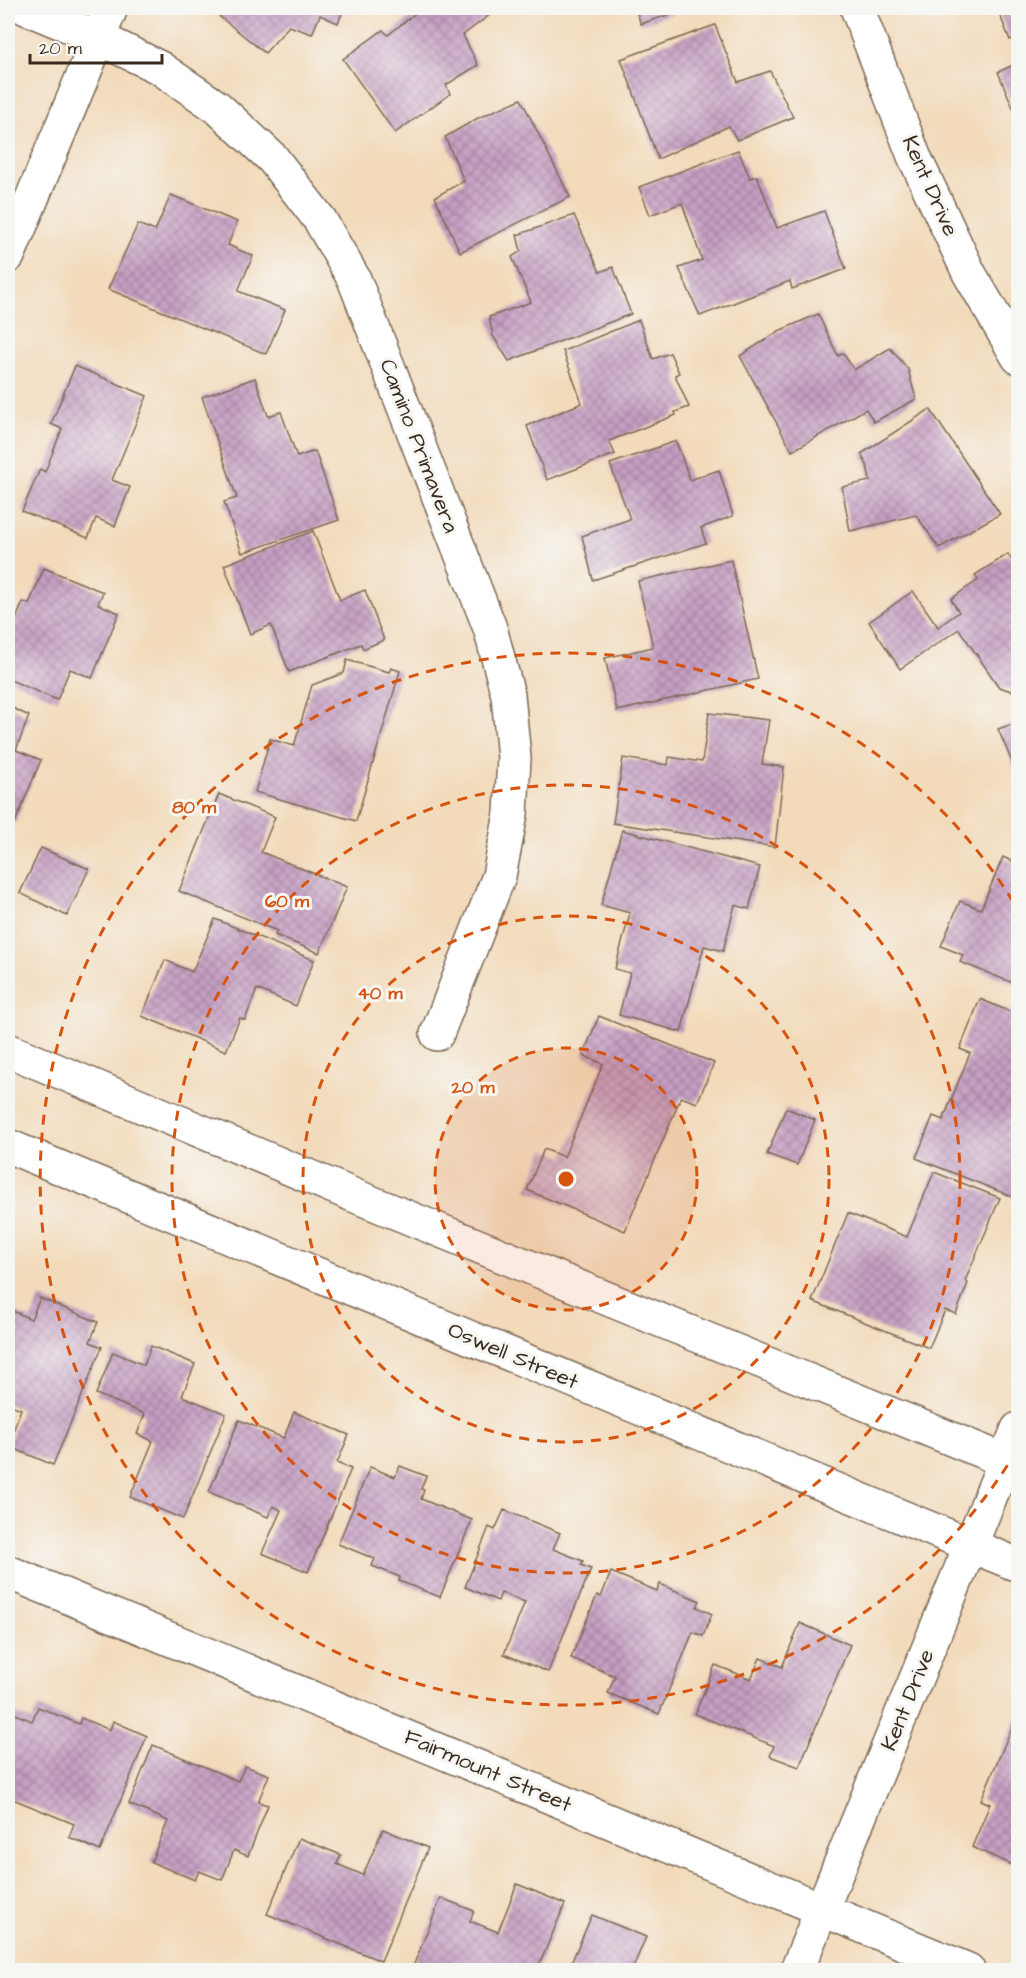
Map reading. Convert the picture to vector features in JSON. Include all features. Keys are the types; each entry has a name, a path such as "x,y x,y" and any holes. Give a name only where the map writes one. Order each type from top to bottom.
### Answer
{"street":[{"name":"Camino Primavera","path":"26,8 99,38 160,68 217,107 273,159 320,220 354,279 490,628 508,695 514,758 511,814 495,886 437,1034"},
{"path":"8,256 111,8"},
{"name":"Kent Drive","path":"857,8 914,156 969,273 1018,357"},
{"path":"8,1050 352,1195 1012,1463"},
{"name":"Oswell Street","path":"8,1146 1018,1565"},
{"name":"Kent Drive","path":"797,1971 971,1545 1012,1463 1018,1429"},
{"name":"Fairmount Street","path":"8,1572 968,1971"}],"building":[{"path":"226,8 344,8 338,23 320,15 312,34 289,26 265,53 219,16"},
{"path":"422,8 499,8 463,35 478,65 446,85 450,94 395,133 343,59 383,30 388,35"},
{"path":"635,8 688,8 641,24"},
{"path":"997,8 1018,8 1018,37 1010,40"},
{"path":"715,25 738,82 770,71 793,117 737,140 729,126 658,159 621,59"},
{"path":"1018,63 1018,116 1017,117 998,72"},
{"path":"521,99 570,197 460,252 435,197 464,181 445,137 478,118"},
{"path":"738,150 750,178 757,176 777,228 824,211 846,269 792,289 790,281 700,316 679,268 702,260 682,203 650,215 639,187"},
{"path":"171,195 237,222 228,245 253,256 238,291 285,310 266,354 108,289 138,224 155,231"},
{"path":"574,215 600,272 613,267 631,314 509,361 493,336 489,317 531,302 512,257 521,251 517,235"},
{"path":"818,314 838,356 843,353 854,370 890,348 908,369 916,399 874,422 866,409 792,451 740,356 779,331"},
{"path":"639,320 653,359 670,353 679,373 675,375 689,407 675,412 676,415 609,441 615,454 547,480 527,426 582,403 563,351"},
{"path":"75,366 147,396 112,480 130,487 115,526 96,518 88,538 22,511 40,469 45,472 62,429 51,424"},
{"path":"255,378 268,416 281,412 297,457 315,451 339,520 242,553 224,502 237,498 202,397"},
{"path":"930,409 1000,514 939,548 916,515 850,531 842,487 870,481 867,465 861,454"},
{"path":"676,441 690,480 719,470 733,516 701,528 706,543 593,580 582,536 630,519 610,464"},
{"path":"313,531 340,600 365,590 384,640 363,649 361,644 289,672 271,625 250,634 224,565"},
{"path":"1008,554 1018,570 1018,693 999,687 959,629 900,669 869,622 913,591 938,627 959,612 951,599 978,580 975,575"},
{"path":"731,560 758,679 617,711 605,658 653,647 638,581"},
{"path":"44,568 103,592 98,604 119,613 92,678 70,669 57,700 8,679 8,621 14,624 23,602 29,604"},
{"path":"347,660 389,672 391,668 400,671 356,821 255,792 270,739 294,746 312,685 344,673"},
{"path":"8,706 29,716 16,750 41,760 15,823 8,820"},
{"path":"709,713 769,720 762,764 784,767 775,847 613,823 623,758 668,765 669,757 702,762"},
{"path":"1018,722 1018,776 998,729"},
{"path":"219,794 275,817 261,852 347,887 319,953 275,935 277,931 179,891"},
{"path":"622,830 760,867 749,909 735,905 723,951 704,946 681,1032 619,1015 630,973 615,969 630,913 601,905"},
{"path":"41,848 89,869 67,916 20,893"},
{"path":"1003,857 1018,864 1018,985 960,962 963,955 941,946 960,901 981,909"},
{"path":"215,919 314,960 296,1006 257,989 245,1020 240,1018 226,1051 142,1016 165,960 192,972"},
{"path":"980,999 1018,1015 1016,1067 1018,1068 1018,1199 916,1158 933,1116 943,1120 970,1053 960,1049"},
{"path":"599,1016 714,1063 697,1103 681,1097 625,1231 527,1190 544,1149 564,1157 603,1064 583,1055"},
{"path":"786,1108 815,1120 797,1165 767,1154"},
{"path":"934,1172 1000,1198 965,1281 968,1283 956,1314 945,1310 929,1348 812,1301 848,1213 907,1237"},
{"path":"40,1298 98,1322 90,1342 102,1347 53,1465 8,1446 21,1409 8,1404 8,1309 31,1319"},
{"path":"151,1346 195,1364 182,1396 226,1414 183,1519 130,1497 153,1441 137,1434 145,1414 96,1394 113,1352 144,1365"},
{"path":"294,1412 349,1435 337,1463 351,1469 308,1572 262,1553 281,1510 273,1506 268,1517 209,1492 239,1420 284,1438"},
{"path":"400,1466 426,1476 421,1489 424,1490 421,1499 472,1520 440,1597 399,1581 400,1577 372,1566 375,1559 338,1544 370,1467 395,1477"},
{"path":"504,1510 560,1533 553,1549 583,1561 581,1565 591,1569 548,1672 504,1654 525,1602 501,1593 498,1601 465,1587 489,1527 495,1530"},
{"path":"611,1572 657,1591 660,1584 700,1601 697,1607 712,1614 703,1636 693,1632 659,1714 608,1693 615,1676 571,1658 597,1595 601,1597"},
{"path":"800,1623 850,1645 799,1767 770,1756 774,1746 695,1714 715,1665 751,1679 760,1658 782,1667"},
{"path":"38,1707 79,1724 81,1718 110,1730 113,1721 147,1736 100,1851 69,1837 74,1824 8,1797 8,1711 32,1721"},
{"path":"1018,1713 1018,1859 1015,1866 972,1847 990,1804 981,1800"},
{"path":"153,1745 238,1781 245,1766 269,1775 258,1802 268,1805 248,1856 234,1850 222,1880 199,1871 195,1880 151,1862 168,1821 129,1804"},
{"path":"383,1829 428,1848 381,1961 267,1914 299,1838 341,1855 337,1864 363,1875"},
{"path":"517,1884 565,1904 537,1970 412,1969 441,1898 474,1911 470,1921 498,1932"},
{"path":"592,1915 646,1937 632,1970 568,1970"}]}
